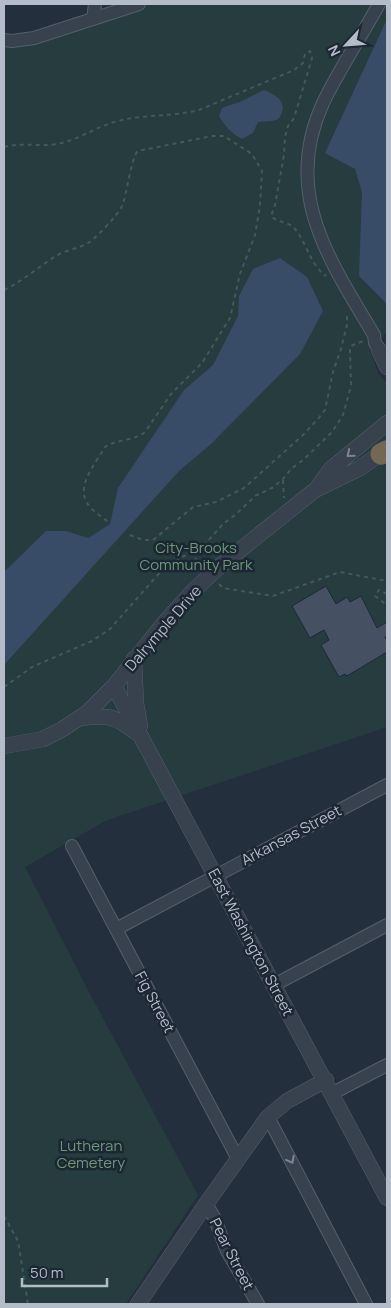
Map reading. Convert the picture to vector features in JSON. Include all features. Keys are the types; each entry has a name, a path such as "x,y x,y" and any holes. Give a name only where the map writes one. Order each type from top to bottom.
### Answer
{"street":[{"path":"92,19 95,4"},
{"path":"4,40 12,41 34,38 139,4"},
{"path":"379,4 350,51 322,105 312,134 307,164 309,201 320,236 371,337 375,343 386,348 387,367"},
{"path":"382,447 387,410"},
{"name":"Dalrymple Drive","path":"4,746 43,739 80,718 114,686 134,659 186,598 220,566 315,490 360,468 382,447 387,423"},
{"path":"134,659 136,703 142,737"},
{"name":"East Washington Street","path":"114,686 387,1198"},
{"path":"80,718 103,716 116,718 142,737"},
{"name":"Arkansas Street","path":"116,929 214,875 387,785"},
{"name":"Fig Street","path":"72,846 238,1159"},
{"path":"274,985 387,925"},
{"path":"138,1304 268,1117 287,1102 312,1089 329,1087 387,1065"},
{"path":"268,1117 366,1304"},
{"name":"Pear Street","path":"206,1204 216,1222 227,1251 258,1304"}],"path":[{"path":"4,147 15,144 56,144 70,141 118,121 198,110 294,70 303,63 305,54 310,51 312,58 294,118 288,126 285,136 284,155 271,216 278,221 290,224 296,229 314,265 328,277"},
{"path":"4,290 57,255 88,243 115,217 122,207 131,174 133,158 138,151 212,136 224,136 252,154 262,171 255,235 240,274 230,318 202,363 171,394 146,432 140,436 105,447 86,480 84,489 88,504 108,522"},
{"path":"130,535 143,540 153,540 193,507 216,502 238,492 303,435 325,410 333,372 347,324 347,307"},
{"path":"4,687 32,667 92,641 110,629 164,568 206,544 223,524 236,516 255,496 272,488 303,460 332,432 343,415 351,386 351,346 371,337"},
{"path":"190,552 202,568"},
{"path":"216,580 223,588 273,596 340,572 387,581"},
{"path":"387,594 379,590 375,596 387,605"},
{"path":"4,1216 18,1241 28,1304"}],"green space":[{"name":"City-Brooks Community Park","path":"139,4 387,4 387,332 370,350 378,373 387,384 387,727 107,820 25,867 90,994 198,1195 126,1304 4,1304 4,41"}],"water":[{"path":"387,19 387,304 359,276 362,192 355,169 325,153"},
{"path":"264,90 281,101 282,112 279,118 274,121 258,122 253,133 242,139 226,126 219,116 222,108 245,100"},
{"path":"280,258 307,277 323,311 300,354 211,444 179,471 4,665 4,572 46,531 66,531 88,538 110,524 118,488 184,390 213,365 238,316 239,296 253,269"}],"building":[{"path":"326,586 336,604 347,597 350,602 361,596 377,628 387,622 387,636 385,637 387,652 347,676 345,674 339,677 321,645 329,640 324,630 310,638 292,606"}],"park label":[{"name":"Lutheran Cemetery","path":"91,1154"}]}
